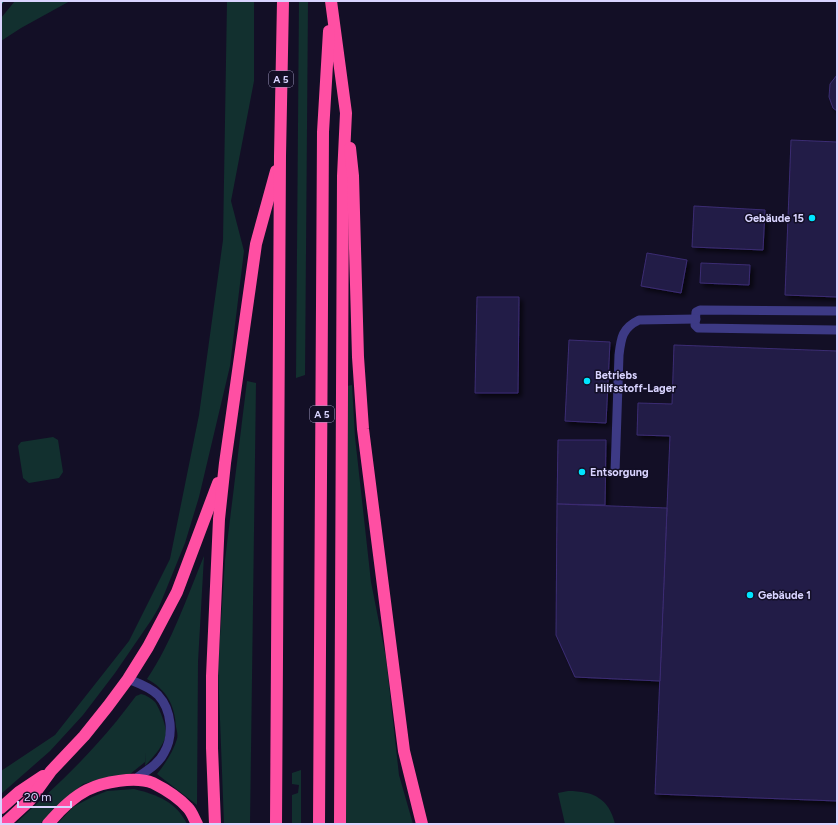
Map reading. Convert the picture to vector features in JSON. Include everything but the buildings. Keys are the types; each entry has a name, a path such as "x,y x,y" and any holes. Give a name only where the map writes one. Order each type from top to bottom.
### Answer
{"highway":[{"name":"A 5","path":"276,824 280,156 283,1"},
{"name":"A 5","path":"319,824 323,132 331,3"},
{"path":"331,3 353,176 358,357 363,429 404,751 422,824"},
{"path":"340,824 343,176 346,113"},
{"path":"215,824 212,748 212,676 219,519 225,463 256,244 280,156"},
{"path":"4,824 30,800 51,771 84,736 128,679 148,647 177,592 225,463"},
{"path":"1,808 19,792 51,771"},
{"path":"48,824 66,804 86,790 105,783 134,780 152,783 171,794 189,809 197,824"}],"lane":[{"path":"837,311 700,310 696,312 696,325 698,328 837,330"},
{"path":"615,472 619,354 621,339 625,330 631,324 639,320 696,319"},
{"path":"128,679 150,689 158,695 166,708 171,731 164,754 154,765 134,780"}],"green space":[{"path":"15,1 70,1 21,28 1,41 1,18"},
{"path":"227,1 254,1 254,81 231,201 244,251 230,366 199,497 185,543 159,607 152,619 115,673 83,715 50,751 1,794 1,771 55,735 129,641 170,559 199,415 223,240"},
{"path":"299,1 308,1 305,375 296,378"},
{"path":"247,381 256,383 250,824 224,824 218,667 225,560"},
{"path":"352,385 355,437 371,582 386,658 399,775 413,824 345,824 347,386"},
{"path":"53,437 58,440 63,472 59,478 29,483 23,478 18,446 21,442"},
{"path":"204,556 198,662 197,805 157,774 173,749 177,739 177,733 174,712 168,698 154,683 147,679 172,635"},
{"path":"141,694 155,702 159,708 166,731 161,747 145,766 146,752 145,762 130,774 112,776 83,784 40,824 15,824 76,766 106,734 136,696"},
{"path":"301,770 301,824 292,824 292,795 298,793 299,785 292,784 292,773"},
{"path":"134,789 165,800 183,816 187,824 57,824 73,807 92,797 107,791"},
{"path":"577,791 599,798 609,808 615,824 565,824 558,793"}],"place":[{"name":"Gebäude 15","path":"812,218"},
{"name":"Betriebs Hilfsstoff-Lager","path":"587,381"},
{"name":"Entsorgung","path":"582,472"},
{"name":"Gebäude 1","path":"750,595"}]}
